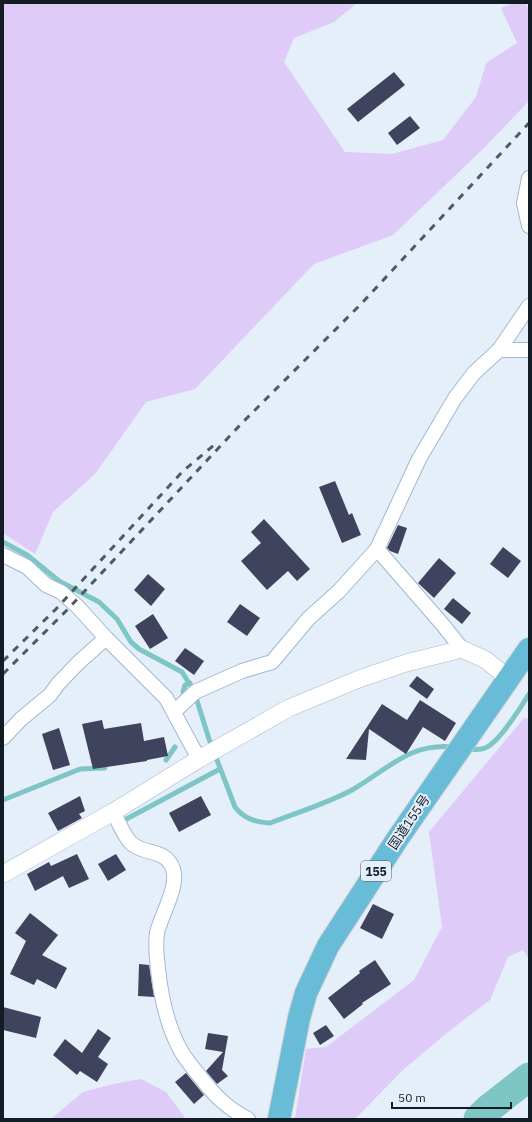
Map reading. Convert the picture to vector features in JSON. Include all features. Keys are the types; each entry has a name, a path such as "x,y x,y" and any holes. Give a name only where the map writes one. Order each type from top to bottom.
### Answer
{"highway":[{"name":"国道155号","path":"279,1119 299,1018 306,993 316,968 328,946 398,838 529,649"}],"street":[{"path":"529,178 524,203 529,226"},
{"path":"174,712 195,692 242,671 272,662 309,618 339,591 377,549 419,459 455,398 474,373 499,350 529,306"},
{"path":"499,350 529,350"},
{"path":"377,549 462,649 486,660 508,678"},
{"path":"3,555 27,567 46,585 61,592 77,606 106,638 166,698 199,759"},
{"path":"3,738 21,719 50,696 58,684 78,663 106,638"},
{"path":"3,874 113,812 199,759 289,708 352,682 406,663 462,649"},
{"path":"113,812 131,843 138,848 163,856 170,862 173,870 174,878 172,891 157,934 156,950 165,1009 173,1033 181,1051 215,1095 236,1113 248,1119"}],"shaded area":[{"path":"3,3 357,3 334,22 294,38 284,62 345,152 392,154 443,140 476,97 486,63 517,43 501,8 512,3 526,3 529,11 529,101 484,148 393,235 314,264 195,389 146,402 95,474 53,512 35,554 3,533"},
{"path":"524,718 529,719 529,959 523,950 508,957 490,1000 453,1028 405,1068 355,1119 295,1119 306,1049 326,1047 414,980 442,927 429,832"},
{"path":"141,1079 166,1092 186,1119 51,1119 83,1092"}],"building":[{"path":"394,72 405,85 358,122 347,109"},
{"path":"410,116 420,128 397,145 388,133"},
{"path":"335,481 349,515 352,513 361,535 342,543 319,487"},
{"path":"264,519 310,569 297,581 288,571 267,590 241,561 261,543 251,532"},
{"path":"398,525 407,528 398,554 387,548"},
{"path":"503,547 521,561 508,578 490,564"},
{"path":"439,558 456,573 434,598 418,583"},
{"path":"148,574 165,589 151,606 134,590"},
{"path":"453,598 471,613 462,624 444,609"},
{"path":"240,604 260,618 247,636 227,622"},
{"path":"153,614 168,638 150,649 135,626"},
{"path":"185,648 204,661 194,675 175,661"},
{"path":"417,676 434,689 427,699 409,686"},
{"path":"420,700 456,723 445,741 423,727 406,754 369,729 366,760 346,759 382,704 407,720"},
{"path":"102,720 104,729 141,723 144,741 164,737 168,756 147,761 93,769 82,724"},
{"path":"59,728 70,765 53,770 42,734"},
{"path":"80,796 85,811 79,814 82,818 58,831 48,813"},
{"path":"201,796 211,815 179,832 169,813"},
{"path":"77,854 89,879 69,888 63,876 35,891 27,874 49,862 51,866"},
{"path":"116,854 126,870 108,881 98,864"},
{"path":"373,904 394,914 382,939 360,928"},
{"path":"30,913 58,935 42,955 67,968 56,989 37,979 34,985 10,974 26,941 15,933"},
{"path":"375,960 391,984 362,1003 363,1004 344,1019 328,998 360,973 359,971"},
{"path":"139,964 149,965 154,997 138,996"},
{"path":"3,1007 41,1017 36,1038 3,1030"},
{"path":"326,1025 334,1036 320,1045 313,1033"},
{"path":"98,1029 111,1038 98,1057 108,1064 97,1082 80,1071 77,1075 53,1055 65,1039 82,1053"},
{"path":"208,1033 228,1036 222,1070 228,1076 217,1084 206,1071 223,1052 205,1049"},
{"path":"186,1073 204,1095 194,1104 175,1082"}],"waterway":[{"path":"3,542 27,555 59,581 99,602 117,619 131,642 139,649 182,672 194,691 209,739 235,807 246,817 260,822 270,823 343,795 388,766 412,753 424,749 454,747"},
{"path":"183,692 185,685 190,683"},
{"path":"466,749 476,750 490,745 509,724 529,694"},
{"path":"166,760 175,747"},
{"path":"3,800 80,769 105,768"},
{"path":"119,823 220,769"},
{"path":"478,1119 488,1109 529,1077"}],"railway":[{"path":"3,674 67,610 241,424 362,303 529,123"},
{"path":"3,661 56,609 183,471 214,445"}]}
